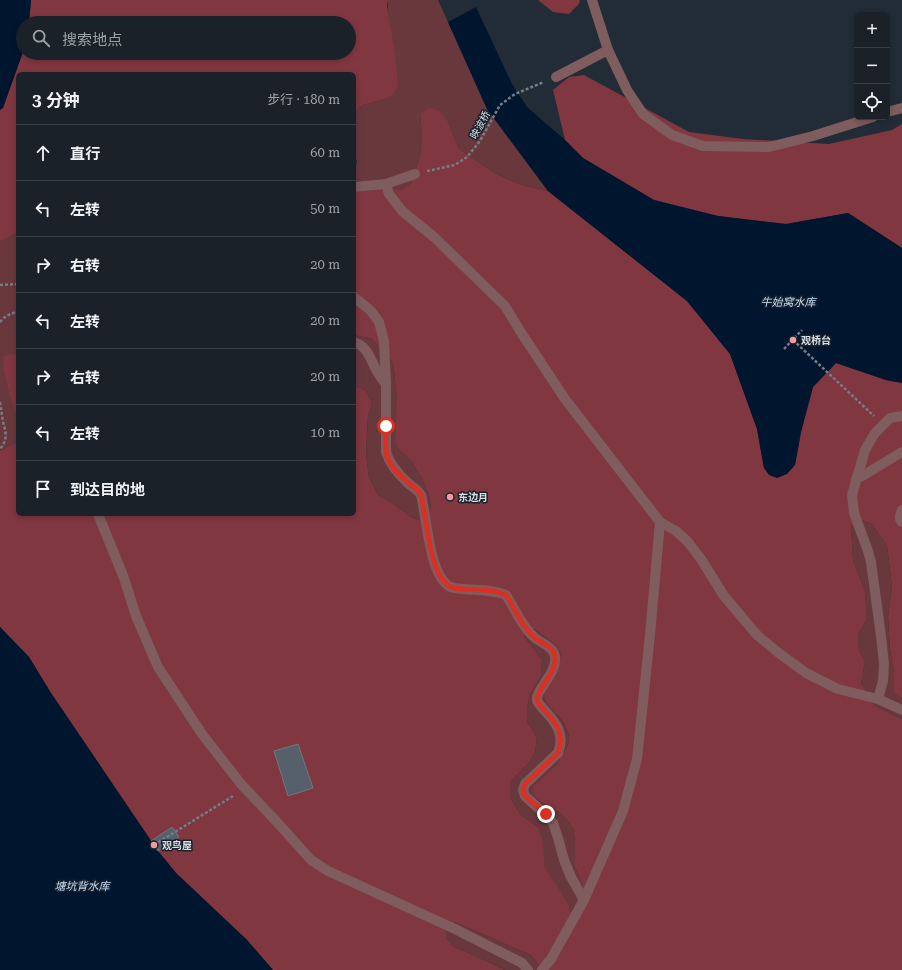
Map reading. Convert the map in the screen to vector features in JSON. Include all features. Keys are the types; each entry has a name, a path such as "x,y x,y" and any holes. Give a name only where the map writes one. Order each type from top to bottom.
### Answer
{"street":[{"path":"592,0 608,50 627,90 643,114 672,135 703,146 769,147 813,136 864,120"},
{"path":"556,76 608,50"},
{"path":"890,111 902,108"},
{"path":"356,186 386,184 415,174"},
{"path":"386,184 389,194 402,211 434,237 505,306 565,399 660,522 676,531 688,542 701,559 724,596 758,635 780,654 806,673 838,689 878,698 902,710"},
{"path":"356,299 371,311 379,322 384,341 386,384 386,452 388,460 404,479 418,490 421,495 434,563 442,580 447,585 454,588 494,591 506,595 523,625 535,638 549,647 554,653 555,659 553,669 538,695 537,700 539,705 552,718 558,729 561,740 560,747 558,753 525,784 523,790 525,796 546,814 553,823 564,860 571,877 584,900"},
{"path":"356,343 363,346 372,360 379,376 386,384"},
{"path":"878,698 883,681 884,664 871,562 854,513 852,495 865,450 875,433 890,418 902,416"},
{"path":"856,479 864,476 902,452"},
{"path":"902,510 900,516 902,522"},
{"path":"99,516 124,578 136,616 158,667 202,734 245,788 311,860 328,871 461,932 522,963 528,970"},
{"path":"542,970 551,959 584,900 623,811 636,759 651,628 660,522"}],"path":[{"name":"映波桥","path":"415,174 454,165 467,158 480,141 500,105 515,94 556,76"},
{"path":"0,285 16,284"},
{"path":"0,322 6,316 16,312"},
{"path":"784,349 802,330"},
{"path":"794,340 883,425"},
{"path":"0,402 6,440 0,449"},
{"path":"154,845 245,788"}],"shaded area":[{"path":"31,0 388,0 387,6 395,53 398,87 389,98 363,105 356,111 356,72 16,72 16,233 0,242 0,110 3,107 20,60 356,60 356,16 30,16"},
{"path":"388,0 438,0 487,109 548,191 519,184 495,173 459,149 448,122 420,114 422,134 420,156 411,183 401,190 356,192 356,111 363,105 389,98"},
{"path":"538,0 580,0 579,4 569,14 553,12"},
{"path":"584,75 689,132 743,139 829,144 892,130 902,124 902,248 848,213 786,224 718,216 654,200 583,158 565,140 553,90 569,77"},
{"path":"429,108 440,111 448,122 459,149 495,173 519,184 548,191 687,301 730,354 757,429 764,468 795,465 801,432 813,387 836,363 886,380 902,383 902,699 894,693 894,673 890,649 888,616 892,588 887,546 872,524 862,520 851,526 853,560 865,591 867,619 858,634 859,651 865,661 861,684 875,706 902,719 902,970 543,970 531,955 455,922 446,931 446,938 454,947 505,970 273,970 247,940 176,873 158,851 51,693 29,657 0,627 0,451 16,443 16,516 356,516 356,386 365,390 372,403 368,416 366,454 369,477 378,495 394,504 411,517 421,521 431,507 429,495 412,462 400,451 395,442 397,399 393,362 372,339 356,335 356,192 401,190 411,183 420,156 422,134 420,114","holes":["534,629 551,641 562,653 556,673 544,693 546,701 564,723 569,736 569,743 556,765 534,785 533,791 536,798 562,814 573,828 575,841 575,867 583,887 571,912 569,905 561,891 545,868 542,839 538,827 520,814 510,797 510,782 529,763 535,752 537,738 527,721 527,708 530,694 541,676 542,660 524,636"]},
{"path":"16,233 16,443 0,451 0,242"},
{"path":"356,335 372,339 393,362 400,451 412,462 429,495 431,507 421,521 411,517 394,504 378,495 369,477 366,454 368,416 372,403 365,390 356,386"},
{"path":"10,354 16,355 16,413 12,403 3,367 4,357"},
{"path":"862,520 872,524 887,546 892,588 888,616 890,649 894,673 894,693 902,699 902,719 875,706 861,684 865,661 859,651 858,634 867,619 865,591 853,560 851,526"},
{"path":"534,629 551,641 563,653 556,673 557,715 564,723 569,736 569,743 556,765 534,785 536,798 562,814 573,828 575,841 575,867 583,887 571,912 569,905 561,891 545,869 538,827 520,814 510,797 510,782 529,763 535,752 537,738 527,721 527,708 530,694 541,676 542,660 524,636"},
{"path":"455,922 531,955 543,970 505,970 454,947 446,938 446,931"}],"water":[{"path":"0,0 31,0 30,16 16,16 16,60 20,60 3,108 0,110"},
{"name":"牛始窝水库","path":"476,7 512,84 527,107 583,158 654,200 718,216 786,224 848,213 902,248 902,383 886,380 836,363 813,387 801,432 795,465 787,474 777,478 769,475 764,468 757,429 730,354 687,301 548,191 487,109 448,22"},
{"name":"塘坑背水库","path":"0,627 29,657 51,693 158,851 176,873 247,940 273,970 0,970"}],"building":[{"path":"298,744 313,788 288,796 274,751"},
{"path":"172,827 179,837 158,851 151,841"}],"place":[{"name":"观桥台","path":"793,340"},
{"name":"东边月","path":"450,497"},
{"name":"观鸟屋","path":"154,845"}],"route":[{"path":"386,426 386,452 388,460 393,467 418,490 421,495 434,563 442,580 447,585 454,588 494,591 506,595 523,625 535,638 549,647 554,653 555,659 553,669 538,695 537,700 539,705 552,718 558,729 561,740 560,747 558,753 525,784 523,790 525,796 546,814"}]}
